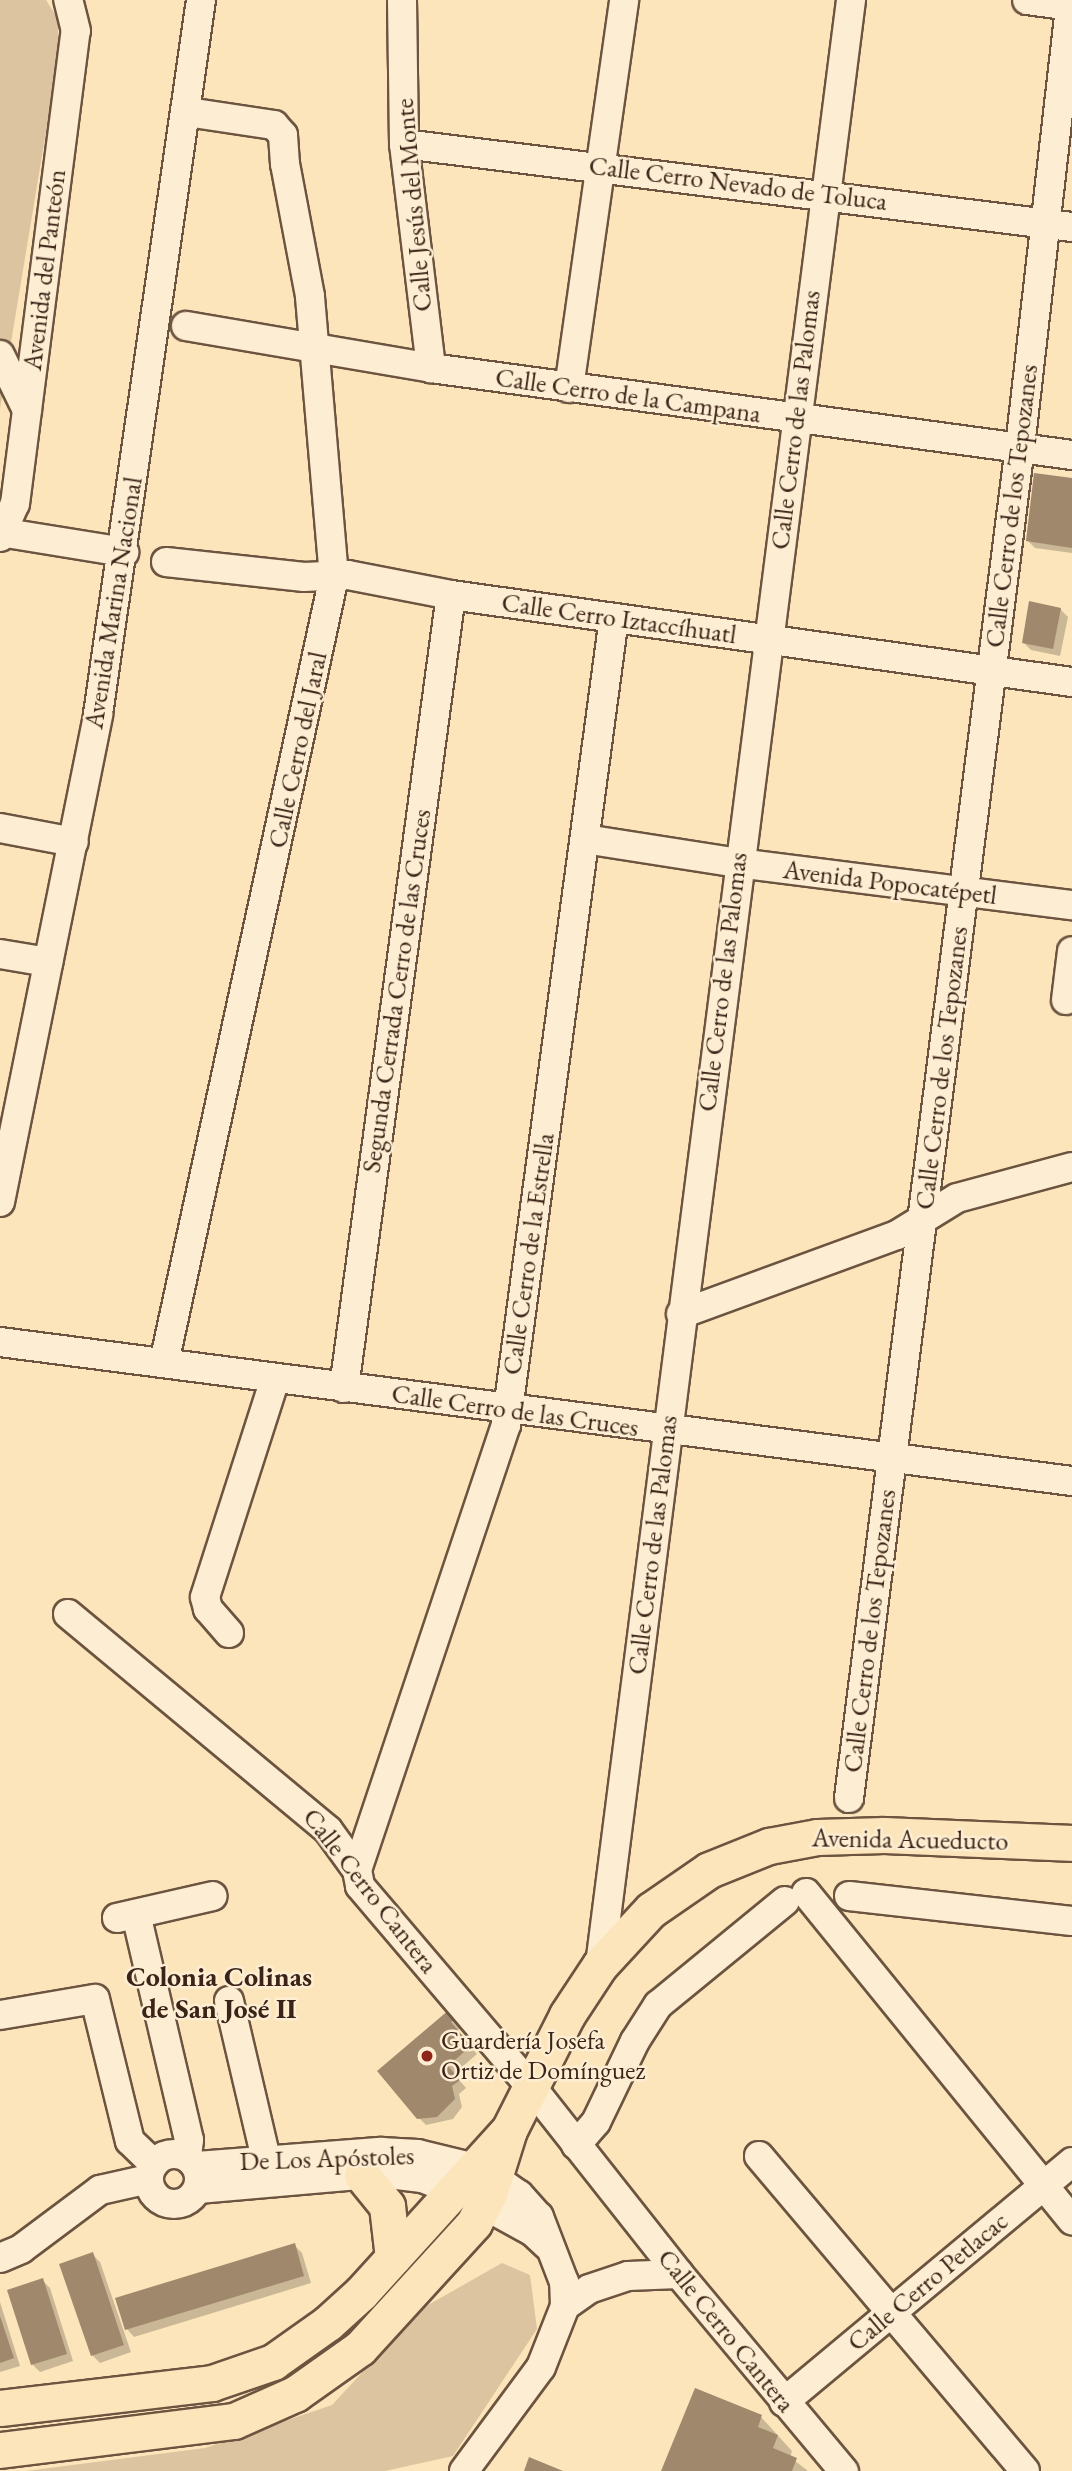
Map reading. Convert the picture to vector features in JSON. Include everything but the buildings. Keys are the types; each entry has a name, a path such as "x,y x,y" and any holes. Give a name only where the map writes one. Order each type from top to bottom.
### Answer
{"main road":[{"name":"Avenida Acueducto","path":"475,2185 533,2089 567,2015 600,1965 651,1910 687,1885 744,1855 782,1842 884,1835 1072,1843"},
{"path":"362,2175 387,2206 393,2258"},
{"path":"0,2408 212,2384 273,2362 328,2323 393,2258 475,2185"},
{"path":"0,2450 199,2429 234,2421 295,2394 360,2348 431,2274 475,2185"}],"street":[{"name":"Avenida del Panteón","path":"1,534 15,504 76,31 68,0"},
{"name":"Avenida Marina Nacional","path":"0,1202 10,1096 48,962 74,842 124,552 201,0"},
{"name":"Calle Jesús del Monte","path":"402,0 404,144 431,368"},
{"path":"569,388 603,168 624,0"},
{"name":"Calle Cerro de las Palomas","path":"600,1965 738,863 851,0"},
{"path":"1027,0 1071,4"},
{"name":"Calle Cerro de los Tepozanes","path":"849,1798 1020,447 1059,225 1071,4"},
{"name":"Calle Cerro del Jaral","path":"164,1363 334,577 309,284 281,130 274,125 187,112"},
{"name":"Calle Cerro Nevado de Toluca","path":"404,144 1059,225"},
{"name":"Calle Cerro de la Campana","path":"186,326 431,368 1072,455"},
{"path":"0,355 27,410"},
{"path":"1,534 124,552"},
{"name":"Calle Cerro Iztaccíhuatl","path":"166,562 334,577 362,577 451,595 1072,682"},
{"name":"Segunda Cerrada Cerro de las Cruces","path":"344,1388 451,595"},
{"name":"Calle Cerro de la Estrella","path":"357,1870 508,1410 614,618"},
{"path":"0,828 74,842"},
{"name":"Avenida Popocatépetl","path":"585,839 964,894 1072,905"},
{"path":"1066,1000 1072,951"},
{"path":"0,954 48,962"},
{"path":"681,1314 897,1235 923,1216 957,1198 1072,1167"},
{"name":"Calle Cerro de las Cruces","path":"0,1342 668,1432 893,1457 1072,1481"},
{"path":"229,1633 205,1603 275,1378"},
{"name":"Calle Cerro Cantera","path":"68,1614 302,1804 357,1870 360,1886 533,2089 679,2274 844,2471"},
{"path":"0,2015 95,1999 130,2141 152,2171 154,2194 166,2203 188,2201 194,2171 189,2140 127,1916 213,1896"},
{"path":"849,1896 1072,1921"},
{"path":"576,2146 596,2122 635,2041 658,2005 796,1897 1072,2220"},
{"path":"229,2001 267,2159"},
{"name":"De Los Apóstoles","path":"194,2171 267,2159 402,2152 475,2185"},
{"path":"0,2258 21,2249 100,2189 152,2171 168,2154 194,2171"},
{"path":"759,2156 1025,2471"},
{"name":"Calle Cerro Petlacac","path":"784,2402 1072,2162"},
{"name":"De Los Apóstoles","path":"194,2171 405,2174 475,2185"},
{"path":"464,2471 541,2367 565,2306 564,2282 554,2252 475,2185"},
{"path":"565,2306 589,2289 628,2276 679,2274"}],"shaded area":[{"path":"0,0 46,0 58,19 58,59 0,409"},
{"path":"502,2263 530,2275 537,2329 453,2456 385,2471 26,2471 205,2448 332,2405 421,2309"}],"place":[{"name":"Guardería Josefa Ortiz de Domínguez","path":"427,2056"}],"district":[{"name":"Colonia Colinas de San José II","path":"219,1992"}]}
